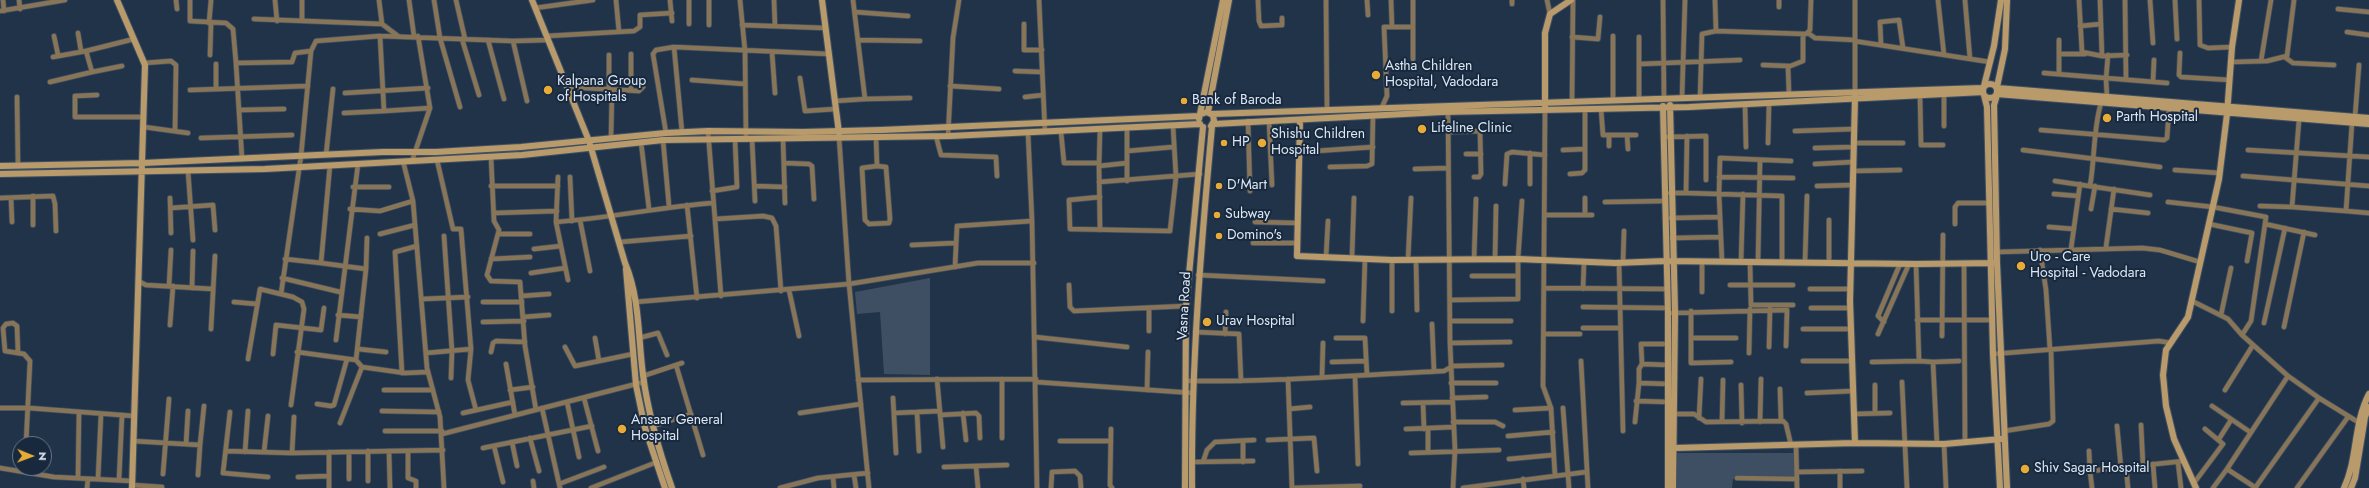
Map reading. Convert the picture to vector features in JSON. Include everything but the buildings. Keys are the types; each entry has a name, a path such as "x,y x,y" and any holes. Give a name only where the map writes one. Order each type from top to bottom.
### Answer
{"street":[{"path":"3,0 2,11 20,9 46,2 65,0"},
{"path":"19,0 20,9"},
{"path":"117,0 144,63 143,163 132,485"},
{"path":"176,0 177,9"},
{"path":"190,0 190,21 226,24 233,29 242,138 242,158"},
{"path":"210,55 211,0"},
{"path":"275,0 277,20"},
{"path":"302,0 302,21"},
{"path":"379,0 382,24"},
{"path":"409,0 428,88 430,108 414,151 412,161"},
{"path":"434,0 440,38 460,107"},
{"path":"456,0 464,39 479,95"},
{"path":"532,0 592,149 620,242 625,263 636,384 645,428 665,488"},
{"path":"535,8 593,0"},
{"path":"616,0 619,32"},
{"path":"670,0 672,21"},
{"path":"689,0 689,24"},
{"path":"709,0 709,25"},
{"path":"740,0 745,51 746,131 749,139 755,186 755,201"},
{"path":"774,0 776,26"},
{"path":"822,0 839,134 849,284 869,488"},
{"path":"853,0 865,99"},
{"path":"948,136 954,34 959,0"},
{"path":"1039,0 1044,132"},
{"path":"1200,115 1223,0"},
{"path":"1210,113 1229,0"},
{"path":"1258,0 1259,21 1261,26 1282,25 1282,18"},
{"path":"1326,0 1327,109"},
{"path":"1367,0 1368,15"},
{"path":"1391,0 1392,27"},
{"path":"1413,0 1413,59"},
{"path":"1547,0 1550,14 1546,33 1546,261 1543,386 1551,408 1555,476"},
{"path":"1550,14 1572,0"},
{"path":"1572,0 1572,102"},
{"path":"1663,0 1665,99 1663,108 1667,137 1672,238 1667,289 1670,311 1669,402 1672,414 1668,488"},
{"path":"1682,98 1685,0"},
{"path":"1715,0 1716,31"},
{"path":"1779,0 1779,7"},
{"path":"1763,65 1789,66 1803,61 1806,34 1810,30 1811,0"},
{"path":"1855,0 1853,263 1851,288 1855,443"},
{"path":"1938,0 1944,55"},
{"path":"1964,0 1970,58"},
{"path":"2001,0 2000,17 1984,91 1987,107 1989,203 2001,354 2007,488"},
{"path":"2000,488 1992,320 1994,263 1997,252 1994,105 2004,49 2007,0"},
{"path":"2079,0 2082,51 2085,54"},
{"path":"2100,0 2102,56"},
{"path":"2125,0 2127,55 2126,79"},
{"path":"2150,0 2153,43"},
{"path":"2175,0 2177,39"},
{"path":"2199,0 2200,45 2208,48 2232,47"},
{"path":"2205,429 2219,439 2223,445 2195,486 2181,461 2174,439 2166,406 2163,375 2166,350 2188,317 2220,173 2228,106 2232,47 2240,0"},
{"path":"2261,61 2271,0"},
{"path":"2286,58 2294,0"},
{"path":"2338,9 2369,12"},
{"path":"855,12 908,16"},
{"path":"281,294 282,278 301,156 311,51 316,41 322,39 380,36 416,36 513,41 638,30 641,24 640,14 672,13"},
{"path":"1572,37 1598,39 1600,17"},
{"path":"254,19 382,24 398,36"},
{"path":"1881,45 1880,22 1898,20 1901,22 1903,48"},
{"path":"1024,24 1024,50 1042,50"},
{"path":"2080,26 2101,24"},
{"path":"742,25 825,28"},
{"path":"1382,107 1387,96 1384,27 1413,27"},
{"path":"1700,98 1701,36 1706,32 1806,34 1815,38 1854,40 1990,62"},
{"path":"2347,32 2369,34"},
{"path":"78,33 92,72"},
{"path":"54,36 55,56 84,51 134,39"},
{"path":"380,36 384,111"},
{"path":"1613,36 1613,101"},
{"path":"1639,37 1639,100"},
{"path":"488,40 504,98"},
{"path":"858,40 920,41"},
{"path":"2059,40 2059,74"},
{"path":"513,41 527,101"},
{"path":"1214,41 1222,42"},
{"path":"666,132 653,54 656,50 674,47 829,54"},
{"path":"674,47 682,132"},
{"path":"236,63 292,62 295,54 311,51"},
{"path":"772,52 775,93"},
{"path":"2180,53 2179,75 2181,77 2230,80"},
{"path":"631,54 631,90"},
{"path":"2059,54 2085,54 2102,56 2127,55"},
{"path":"609,55 611,138"},
{"path":"2107,97 2106,78 2108,55"},
{"path":"2232,62 2286,58 2293,64 2334,65"},
{"path":"1640,64 1740,60"},
{"path":"2153,82 2154,60"},
{"path":"144,63 171,61 176,65 175,131"},
{"path":"216,64 216,89"},
{"path":"2346,211 2359,65"},
{"path":"50,82 122,66"},
{"path":"1789,66 1789,94"},
{"path":"1015,71 1042,72"},
{"path":"2044,73 2167,83"},
{"path":"800,78 805,111 836,109"},
{"path":"692,80 745,84"},
{"path":"0,166 143,163 414,151 436,152 589,141 666,132 708,130 839,134 876,137 948,136 1201,126 1248,121 1300,120 1448,112 1670,108 1746,105 1920,96 1984,91 1991,83 1997,91 2101,103 2299,120 2353,120 2369,118"},
{"path":"190,90 238,87 308,86"},
{"path":"950,86 999,89"},
{"path":"568,87 639,91 643,87"},
{"path":"345,93 428,88"},
{"path":"326,155 333,89"},
{"path":"0,174 188,171 358,164 491,157 592,149 663,140 784,139 948,127 1200,115 1210,113 1613,101 1854,91 1984,91 1990,98 1997,91 2107,97 2228,106 2353,120 2369,124"},
{"path":"1944,94 1944,126"},
{"path":"97,95 75,96 75,117 144,117"},
{"path":"1025,97 1043,95"},
{"path":"1920,96 1922,145 1943,145"},
{"path":"17,97 18,166"},
{"path":"835,101 910,98"},
{"path":"1665,99 1670,108 1667,137 1665,202 1670,261 1672,414 1674,448 1673,488"},
{"path":"2091,209 2097,118 2101,103"},
{"path":"1768,104 1768,143"},
{"path":"1746,105 1746,147"},
{"path":"344,113 430,108"},
{"path":"240,110 284,109"},
{"path":"1570,174 1582,174 1585,170 1585,109"},
{"path":"1601,109 1601,134 1608,136 1636,135"},
{"path":"2042,130 2096,136 2164,140 2167,138 2169,109"},
{"path":"1448,112 1450,343 1453,366 1451,383 1455,450 1453,488"},
{"name":"Vasna Road","path":"1192,488 1195,332 1198,274 1213,125 1210,113"},
{"name":"Vasna Road","path":"1185,488 1186,306 1200,174 1200,115"},
{"path":"1330,167 1370,166 1373,162 1373,116"},
{"path":"1300,120 1298,222 1296,243 1297,256 1352,257 1392,260 1518,259 1621,263 1702,261 1900,264 1994,263"},
{"path":"2292,208 2299,120"},
{"path":"1248,121 1250,191"},
{"path":"1269,121 1272,185"},
{"path":"1100,197 1070,199 1068,203 1070,229 1170,231 1176,176 1173,147 1173,126"},
{"path":"144,127 188,133"},
{"path":"1127,128 1127,181"},
{"path":"1795,131 1854,129"},
{"path":"708,130 721,296"},
{"path":"1100,130 1100,230"},
{"path":"1448,132 1480,131 1481,174 1479,177 1474,177"},
{"path":"1062,132 1064,164 1127,163"},
{"path":"1028,133 1034,263 1037,488"},
{"path":"201,138 242,138 292,135"},
{"path":"1627,135 1628,150"},
{"path":"936,136 941,155 995,156 997,158 997,176"},
{"path":"1608,136 1609,146"},
{"path":"1686,136 1686,193"},
{"path":"1667,137 1704,136 1707,138 1706,180"},
{"path":"876,137 877,166"},
{"path":"712,191 736,187 735,139"},
{"path":"784,139 785,203"},
{"path":"663,140 669,206"},
{"path":"641,142 649,209"},
{"path":"1816,148 1903,143"},
{"path":"1127,151 1173,147"},
{"path":"1316,151 1373,147"},
{"path":"1563,150 1585,149"},
{"path":"2023,150 2160,168"},
{"path":"2248,150 2369,158"},
{"path":"1505,184 1507,154 1530,153 1545,155"},
{"path":"1530,153 1530,184"},
{"path":"1466,154 1481,154"},
{"path":"491,157 491,186 494,212 499,230 488,271 489,279 491,281 520,282 525,342 536,410"},
{"path":"1722,262 1719,194 1720,158 1760,161 1791,161"},
{"path":"437,160 453,230 461,229 468,297 471,349 468,380 476,410"},
{"path":"403,161 413,201 428,372 442,432 444,488"},
{"path":"1758,262 1760,161"},
{"path":"1815,164 1854,162"},
{"path":"336,340 350,209 358,164"},
{"path":"784,164 809,164 812,166 814,198"},
{"path":"321,263 330,165"},
{"path":"877,166 886,167 890,219 886,224 869,224 865,220 862,168 877,166"},
{"path":"1415,169 1448,168"},
{"path":"1853,171 1900,170"},
{"path":"2176,170 2220,173"},
{"path":"188,171 193,240"},
{"path":"1099,182 1127,181 1200,174"},
{"path":"1720,176 1793,178"},
{"path":"2243,176 2369,186"},
{"path":"570,177 572,221"},
{"path":"558,178 556,222 568,280"},
{"path":"2055,181 2150,195"},
{"path":"2071,249 2080,184"},
{"path":"1817,186 1853,185"},
{"path":"491,186 558,186"},
{"path":"755,186 785,187"},
{"path":"353,187 389,187"},
{"path":"2106,247 2114,189"},
{"path":"1670,193 1760,194 1782,196 1782,262"},
{"path":"1741,262 1743,194"},
{"path":"2054,194 2078,196"},
{"path":"0,198 49,195 55,199 56,230"},
{"path":"33,196 33,226"},
{"path":"1805,262 1807,196"},
{"path":"11,198 12,222"},
{"path":"170,198 171,233"},
{"path":"1352,257 1354,198"},
{"path":"1408,260 1411,198"},
{"path":"1585,198 1585,215"},
{"path":"1474,260 1476,199"},
{"path":"350,209 380,211 413,201"},
{"path":"1450,300 1518,299 1518,259 1522,201"},
{"path":"1605,202 1665,202"},
{"path":"2168,202 2213,207 2266,217 2251,321 2242,335"},
{"path":"556,222 580,220 669,206 713,203"},
{"path":"1955,224 1956,207 1958,204 1989,203"},
{"path":"171,208 213,205 215,230"},
{"path":"687,205 697,298"},
{"path":"1495,260 1496,206"},
{"path":"2260,206 2369,213"},
{"path":"2111,209 2148,213"},
{"path":"494,212 557,211"},
{"path":"1546,215 1592,215"},
{"path":"715,219 763,216 772,218 776,226 781,291"},
{"path":"1671,218 1720,217"},
{"path":"580,220 590,271"},
{"path":"1829,220 1829,263"},
{"path":"955,267 955,228 959,225 1032,221"},
{"path":"1256,222 1298,222"},
{"path":"1326,257 1328,222"},
{"path":"2209,224 2252,233 2247,261"},
{"path":"2265,224 2315,235"},
{"path":"380,234 415,225"},
{"path":"2049,227 2074,229"},
{"path":"2264,323 2285,228"},
{"path":"1623,431 1618,308 1624,231"},
{"path":"2284,327 2304,232"},
{"path":"498,234 530,234"},
{"path":"1942,336 1943,235"},
{"path":"444,236 447,298 452,351 451,378"},
{"path":"620,242 691,236"},
{"path":"1672,238 1721,237"},
{"path":"356,360 366,269 367,238"},
{"path":"912,245 955,243"},
{"path":"1253,243 1296,243"},
{"path":"402,373 395,252 417,246"},
{"path":"534,249 561,246"},
{"path":"1997,252 2106,247 2160,250 2200,262"},
{"path":"170,325 171,250"},
{"path":"2004,432 2049,424 2053,421 2046,290 2040,250"},
{"path":"192,288 193,251"},
{"path":"211,329 215,256"},
{"path":"491,259 530,258"},
{"path":"1363,321 1365,258"},
{"path":"285,259 366,269"},
{"path":"1392,260 1392,311"},
{"path":"1416,260 1417,310"},
{"path":"1702,261 1702,292"},
{"path":"1583,289 1584,262"},
{"path":"1750,262 1751,305 1793,306"},
{"path":"625,263 632,280 644,379 653,426 672,488"},
{"path":"635,302 781,291 849,284 978,263 1034,263"},
{"path":"1964,263 1965,442"},
{"path":"1884,322 1878,316 1900,264"},
{"path":"1878,334 1909,264"},
{"path":"1916,264 1918,361"},
{"path":"531,273 565,268"},
{"path":"2221,315 2231,268"},
{"path":"1198,274 1323,281"},
{"path":"1472,276 1518,276"},
{"path":"282,278 340,292"},
{"path":"138,281 146,285 213,289"},
{"path":"1069,285 1070,307 1072,310 1149,309 1186,306"},
{"path":"1730,285 1793,285"},
{"path":"1545,288 1667,289"},
{"path":"1810,289 1851,288"},
{"path":"248,359 260,289 281,294 302,302 304,309 300,328 291,405"},
{"path":"789,290 798,336"},
{"path":"521,296 549,294"},
{"path":"422,299 468,297"},
{"path":"2192,301 2228,319 2242,335 2288,376 2319,398 2358,422"},
{"path":"234,302 257,304"},
{"path":"483,302 522,302"},
{"path":"1583,307 1670,311 1750,309 1786,310 1786,346"},
{"path":"273,354 276,325 321,330 324,308"},
{"path":"1811,308 1851,308"},
{"path":"1149,309 1149,331"},
{"path":"1749,353 1750,309"},
{"path":"1769,347 1770,309"},
{"path":"1691,311 1690,363 1731,362"},
{"path":"1225,334 1226,312"},
{"path":"338,315 361,316"},
{"path":"483,322 523,319 549,315"},
{"path":"1916,320 1992,320"},
{"path":"1450,321 1511,321"},
{"path":"18,353 17,326 13,323 6,324 3,328 5,351 28,356 30,361 27,436"},
{"path":"1432,324 1434,372"},
{"path":"1583,328 1620,328"},
{"path":"1803,329 1851,329"},
{"path":"1195,332 1240,336 1241,381"},
{"path":"639,338 658,334 667,355"},
{"path":"1544,334 1580,334"},
{"path":"1035,337 1127,347"},
{"path":"595,338 599,362"},
{"path":"1336,338 1365,338 1367,375"},
{"path":"1691,338 1736,338"},
{"path":"491,352 493,343 496,341 525,342"},
{"path":"1993,354 2159,341 2171,343"},
{"path":"1450,343 1510,342"},
{"path":"1322,377 1323,343"},
{"path":"1635,422 1639,369 1642,364 1641,344 1669,344"},
{"path":"2225,390 2253,345"},
{"path":"565,347 575,366 633,354"},
{"path":"358,349 386,352"},
{"path":"426,353 471,349"},
{"path":"297,352 356,360 362,368 402,373 428,372"},
{"path":"1147,390 1148,352"},
{"path":"317,404 334,405 347,359"},
{"path":"1332,362 1366,361"},
{"path":"1580,361 1588,488"},
{"path":"1803,361 1852,361"},
{"path":"1872,362 1959,361"},
{"path":"1933,362 1937,444"},
{"path":"385,431 442,432 536,410 636,384 644,379 682,363"},
{"path":"506,364 515,415"},
{"path":"1642,364 1669,365"},
{"path":"676,365 703,455"},
{"path":"1186,381 1241,381 1355,376 1444,371 1453,366 1502,365"},
{"path":"340,423 362,368"},
{"path":"1355,376 1358,464"},
{"path":"2213,488 2288,376"},
{"path":"1760,378 1760,422"},
{"path":"937,379 942,446"},
{"path":"1002,379 1002,438"},
{"path":"1288,379 1292,488 1360,486"},
{"path":"1699,418 1701,379"},
{"path":"858,380 1036,380 1193,393"},
{"path":"1722,422 1723,380"},
{"path":"1639,382 1669,384"},
{"path":"1902,382 1906,443 1906,488"},
{"path":"1451,383 1496,383"},
{"path":"1741,385 1742,423"},
{"path":"1875,385 1875,413"},
{"path":"510,390 532,387"},
{"path":"1780,389 1781,421"},
{"path":"384,390 433,390"},
{"path":"1807,393 1854,391"},
{"path":"2351,488 2369,394"},
{"path":"1403,403 1486,397"},
{"path":"584,398 598,451"},
{"path":"893,398 896,454"},
{"path":"2227,469 2255,488 2319,398"},
{"path":"163,474 169,399"},
{"path":"1636,401 1669,402"},
{"path":"463,413 513,402"},
{"path":"567,402 579,457"},
{"path":"1423,402 1428,451"},
{"path":"800,413 861,404"},
{"path":"198,475 204,406"},
{"path":"2212,406 2250,432"},
{"path":"2344,488 2350,473 2358,422 2364,416 2369,407"},
{"path":"0,408 29,408 134,416"},
{"path":"542,408 559,486 604,467"},
{"path":"1289,409 1310,408"},
{"path":"1515,410 1551,408"},
{"path":"1563,408 1569,488"},
{"path":"186,444 188,410"},
{"path":"245,452 248,411"},
{"path":"382,411 438,412"},
{"path":"78,478 79,412"},
{"path":"230,412 223,473 268,477"},
{"path":"917,412 919,451"},
{"path":"894,413 917,412 978,414 980,438"},
{"path":"963,413 966,440"},
{"path":"1854,414 1890,413"},
{"path":"98,479 101,414"},
{"path":"653,426 691,414"},
{"path":"1672,414 1694,414 1706,422 1742,423 1781,421 1786,424 1794,445 1797,488"},
{"path":"119,480 122,415"},
{"path":"264,452 268,416"},
{"path":"292,453 294,417"},
{"path":"2297,488 2348,417"},
{"path":"2219,439 2232,420"},
{"path":"1406,429 1426,429 1495,422 1503,426"},
{"path":"2141,425 2143,465"},
{"path":"483,448 548,433 592,426"},
{"path":"2117,426 2128,488"},
{"path":"1111,429 1112,442 1110,485 1112,488"},
{"path":"1508,436 1553,432"},
{"path":"530,438 539,471"},
{"path":"1268,440 1314,439 1316,471"},
{"path":"1674,448 1855,443 1944,444 2004,439"},
{"path":"1243,440 1243,462"},
{"path":"1203,462 1207,450 1215,442 1254,440"},
{"path":"133,441 200,445"},
{"path":"1060,441 1112,442"},
{"path":"512,442 518,466"},
{"path":"1944,444 1946,488"},
{"path":"494,446 503,482"},
{"path":"226,451 292,453 443,450"},
{"path":"1411,453 1455,450 1499,450"},
{"path":"368,451 368,481"},
{"path":"389,451 390,488"},
{"path":"408,451 408,478 416,481 416,488"},
{"path":"2089,451 2092,488"},
{"path":"329,452 329,488"},
{"path":"349,452 349,479"},
{"path":"1509,459 1553,455"},
{"path":"1192,462 1253,461"},
{"path":"2090,471 2181,461"},
{"path":"2181,461 2181,488"},
{"path":"591,488 657,462"},
{"path":"944,467 1007,464"},
{"path":"2153,464 2156,488"},
{"path":"976,466 978,488"},
{"path":"0,468 12,469"},
{"path":"1051,488 1052,472 1075,471 1080,476 1080,488"},
{"path":"1840,471 1840,488"},
{"path":"1797,472 1862,471"},
{"path":"1463,488 1497,485 1523,479 1586,472"},
{"path":"780,488 832,477 868,473"},
{"path":"52,474 88,479 119,480 132,485 162,487"},
{"path":"854,475 856,488"},
{"path":"298,477 329,476"},
{"path":"832,477 834,488"},
{"path":"1737,478 1797,479"},
{"path":"87,488 88,479"},
{"path":"1523,479 1524,488"},
{"path":"533,481 534,488"}],"shaded area":[{"path":"930,278 930,375 884,374 880,312 857,314 855,292"},
{"path":"1677,453 1794,453 1794,480 1733,479 1732,488 1677,488"}],"place":[{"name":"Astha Children Hospital, Vadodara","path":"1376,75"},
{"name":"Kalpana Group of Hospitals","path":"548,90"},
{"name":"Bank of Baroda","path":"1184,101"},
{"name":"Parth Hospital","path":"2107,118"},
{"name":"Lifeline Clinic","path":"1422,129"},
{"name":"HP","path":"1224,143"},
{"name":"Shishu Children Hospital","path":"1262,143"},
{"name":"D'Mart","path":"1219,186"},
{"name":"Subway","path":"1217,215"},
{"name":"Domino's","path":"1219,236"},
{"name":"Uro - Care Hospital - Vadodara","path":"2021,266"},
{"name":"Urav Hospital","path":"1207,322"},
{"name":"Ansaar General Hospital","path":"622,429"},
{"name":"Shiv Sagar Hospital","path":"2025,469"}]}
